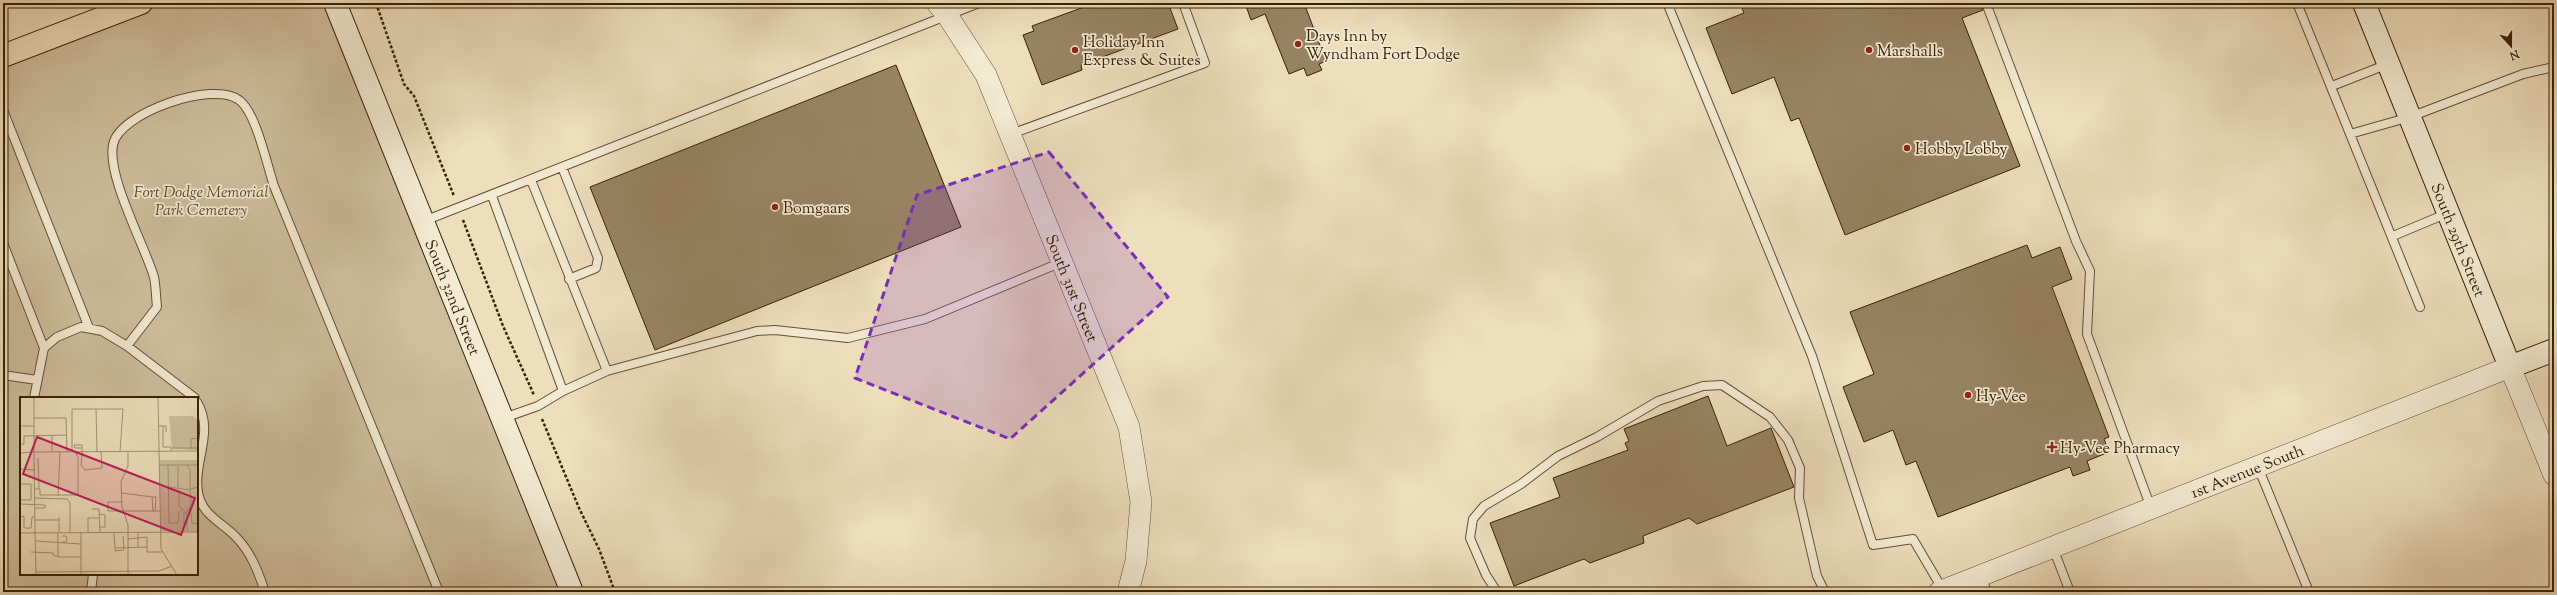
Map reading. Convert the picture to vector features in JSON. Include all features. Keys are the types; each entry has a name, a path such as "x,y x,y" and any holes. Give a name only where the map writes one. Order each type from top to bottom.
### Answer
{"main road":[{"path":"3,56 141,3"},
{"name":"South 32nd Street","path":"335,3 572,592"},
{"name":"South 29th Street","path":"2364,3 2510,367"},
{"name":"1st Avenue South","path":"2510,367 2554,350"}],"street":[{"name":"South 31st Street","path":"942,9 986,75 1129,427 1141,502 1136,561 1128,592"},
{"name":"1st Avenue South","path":"1941,591 1984,584 2052,547 2510,367"},
{"name":"South 29th Street","path":"2510,367 2554,475"}],"lane":[{"path":"423,221 459,209 562,168 942,9 979,3"},
{"path":"1010,135 1205,63 1183,3"},
{"path":"1674,3 1668,6 1812,356 1873,545 1913,539 1941,591"},
{"path":"1986,3 2076,241 2090,271 2087,334 2152,508"},
{"path":"2297,3 2393,236 2420,307"},
{"path":"2332,86 2388,64"},
{"path":"2350,134 2410,117 2523,74 2554,67"},
{"path":"127,346 157,307 154,278 114,169 112,144 119,131 124,127 135,119 162,105 199,95 222,93 239,100 255,123 274,186 440,592"},
{"path":"3,110 89,328"},
{"path":"562,168 598,258 596,268 569,278"},
{"path":"531,180 607,371"},
{"path":"492,196 563,391"},
{"path":"2393,236 2448,213"},
{"path":"3,243 44,348 34,397"},
{"path":"502,418 538,406 563,391 607,371 757,331 775,330 848,338 925,319 1062,262"},
{"path":"44,348 57,337 81,327 102,331 127,346 194,397"},
{"path":"3,375 37,380"},
{"path":"1498,592 1486,575 1470,538 1473,519 1484,506 1520,484 1558,456 1598,437 1658,401 1703,386 1722,385 1770,417 1788,440 1800,468 1799,498 1817,576 1825,592"},
{"path":"198,404 203,412 205,431 198,492 204,508 216,522 235,536 256,563 265,592"},
{"path":"2258,466 2309,592"},
{"path":"2052,547 2070,592"},
{"path":"91,592 93,575"}],"path":[{"path":"376,3 404,84 414,96 503,326 538,406 579,508 600,548 615,592"}],"highlighted area":[{"path":"1049,152 1168,297 1010,439 855,378 917,195"}],"green space":[{"name":"Fort Dodge Memorial Park Cemetery","path":"141,3 335,3 572,592 3,592 3,56"}],"building":[{"name":"Holiday Inn Express & Suites","path":"1095,3 1168,3 1178,29 1081,65 1082,70 1042,85 1023,35 1034,31 1032,26"},
{"name":"Days Inn by Wyndham Fort Dodge","path":"1245,3 1304,3 1326,61 1319,64 1322,70 1307,76 1304,68 1289,74 1265,14 1251,20"},
{"path":"1740,3 1981,3 1983,10 1962,18 2020,166 1845,235 1799,118 1791,121 1774,77 1732,94 1706,28 1744,13"},
{"name":"Bomgaars","path":"896,65 961,227 655,350 590,187"},
{"path":"2027,245 2032,258 2060,247 2072,279 2052,287 2109,437 2104,439 2109,452 2087,461 2090,470 2073,476 2070,467 1938,517 1916,461 1906,465 1893,430 1864,442 1843,387 1874,374 1850,312"},
{"path":"1708,396 1727,446 1771,428 1794,487 1697,524 1689,518 1643,536 1644,543 1590,563 1584,559 1514,586 1490,523 1560,497 1553,478 1628,450 1625,443 1629,441 1624,429"}],"place":[{"name":"Days Inn by Wyndham Fort Dodge","path":"1298,44"},
{"name":"Holiday Inn Express & Suites","path":"1075,50"},
{"name":"Marshalls","path":"1869,50"},
{"name":"Hobby Lobby","path":"1907,148"},
{"name":"Bomgaars","path":"775,207"},
{"name":"Hy-Vee","path":"1968,395"},
{"name":"Hy-Vee Pharmacy","path":"2052,447"}]}
